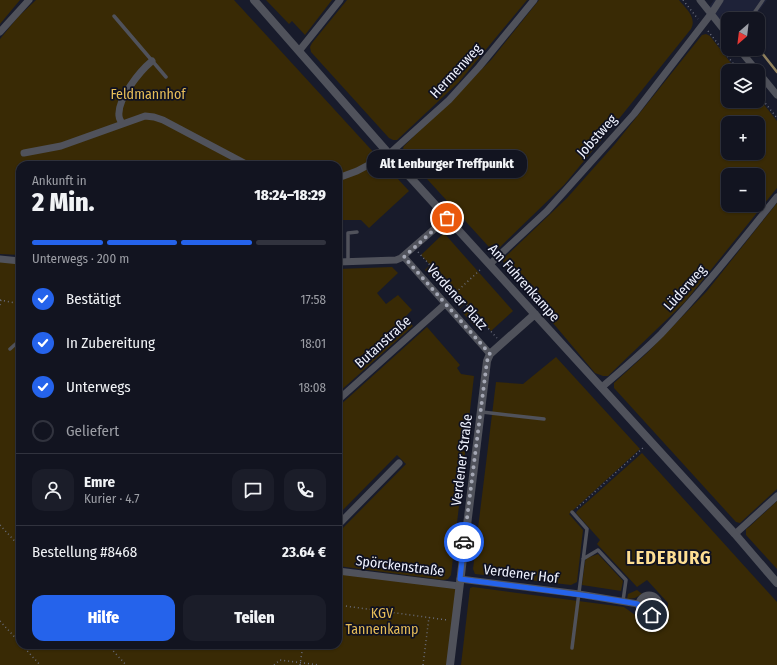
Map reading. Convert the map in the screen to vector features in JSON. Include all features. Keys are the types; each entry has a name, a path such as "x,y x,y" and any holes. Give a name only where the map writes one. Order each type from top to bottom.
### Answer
{"street":[{"path":"0,32 29,0"},
{"name":"Am Fuhrenkampe","path":"254,0 389,154 651,441 777,583"},
{"path":"300,51 340,0"},
{"name":"Hermenweg","path":"389,154 449,100 479,67 534,0"},
{"path":"700,0 721,26"},
{"name":"Jobstweg","path":"489,263 547,210 634,114 703,25 720,0"},
{"path":"745,56 751,64"},
{"path":"122,124 119,117 121,102 142,69 152,61"},
{"path":"765,81 777,96"},
{"path":"24,153 61,146 145,116 163,120 240,161"},
{"path":"342,177 357,171 389,154"},
{"name":"Lüderweg","path":"602,387 633,361 661,334 717,272 777,197"},
{"path":"342,262 396,260 404,257 447,218"},
{"name":"Verdener Platz","path":"404,257 490,354"},
{"path":"0,259 16,261"},
{"name":"Butanstraße","path":"342,396 445,304"},
{"path":"490,354 535,314"},
{"name":"Verdener Straße","path":"450,665 487,361 490,354"},
{"path":"342,521 400,463"},
{"path":"735,534 777,496"},
{"name":"Spörckenstraße","path":"342,571 459,583"},
{"name":"Verdener Hof","path":"459,583 579,594 638,604"}],"lane":[{"path":"755,12 763,0"},
{"path":"114,16 166,77"},
{"path":"348,261 348,233 357,232"},
{"path":"10,349 16,344"},
{"path":"481,412 544,419"},
{"path":"572,512 587,529 572,648"},
{"path":"583,559 598,550 626,580 623,601"}],"path":[{"path":"683,0 734,64"},
{"path":"765,103 777,118"},
{"path":"414,248 502,343"},
{"path":"445,304 489,263"},
{"path":"0,306 1,300 16,303"},
{"path":"572,512 651,441"},
{"path":"0,525 16,543"},
{"path":"342,606 455,621"},
{"path":"423,665 429,617"},
{"path":"0,621 16,639"},
{"path":"26,649 40,665"},
{"path":"112,649 126,665"},
{"path":"300,664 302,649"},
{"path":"274,665 280,660 300,664 319,665"}],"shaded area":[{"path":"714,0 767,0 758,12 721,12 721,22 709,7"}],"green space":[{"path":"0,0 20,0 0,24"},
{"name":"Feldmannhof","path":"36,0 234,0 409,191 369,228 361,220 342,220 342,161 16,161 16,255 0,254 0,39 18,17"},
{"path":"266,0 332,0 305,35 292,21 289,24"},
{"path":"347,0 527,0 459,82 397,140 393,140 389,138 311,52 310,47 312,43"},
{"path":"539,0 679,0 690,13 693,21 691,29 564,185 498,249 494,249 489,247 407,157 403,148 491,60"},
{"path":"706,34 710,36 721,50 721,56 725,56 732,64 721,64 721,108 765,108 765,106 777,121 777,188 765,203 765,168 721,168 721,212 758,212 685,302 608,376 603,376 595,373 505,266 503,261 504,258 567,198 615,144 702,35"},
{"path":"777,203 777,489 740,523 736,522 614,388 614,383 647,353 707,291"},
{"path":"444,233 513,311 491,331 421,255"},
{"name":"KGV Tannenkamp","path":"0,259 16,261 16,649 342,649 342,571 459,586 450,665 0,665"},
{"path":"429,266 439,277 436,281 425,270"},
{"path":"392,267 398,273 377,293 386,304 398,295 412,310 405,317 413,326 342,389 342,269"},
{"path":"441,280 453,293 450,296 438,283"},
{"path":"456,295 464,304 460,308 452,299"},
{"path":"467,308 483,326 478,330 462,312"},
{"path":"427,327 460,365 457,368 461,374 474,376 451,575 448,579 444,580 342,567 342,529 406,464 397,455 342,511 342,403"},
{"path":"556,357 640,449 569,514 583,530 577,582 571,585 475,574 473,569 496,382 523,384"},
{"path":"642,453 777,602 777,665 461,665 470,588 473,587 624,607 642,620 667,618 668,603 647,580 637,587 597,544 600,540 576,513"},
{"path":"777,501 777,569 746,535 746,529"},
{"path":"598,554 623,581 621,591 582,585 585,561 587,558"},
{"path":"637,590 642,594 635,598 627,599 628,594"},
{"path":"647,599 651,599 655,605 651,611 647,611 643,607 643,603"}],"waterway":[{"path":"764,56 777,72"}],"way so far":[{"path":"447,218 404,257 490,354 487,361 464,542"}],"place":[{"name":"Alt Lenburger Treffpunkt","path":"447,218"}],"district":[{"name":"LEDEBURG","path":"669,558"}],"route":[{"path":"464,542 460,579 623,601 638,604 642,613 649,616 652,615"}]}
